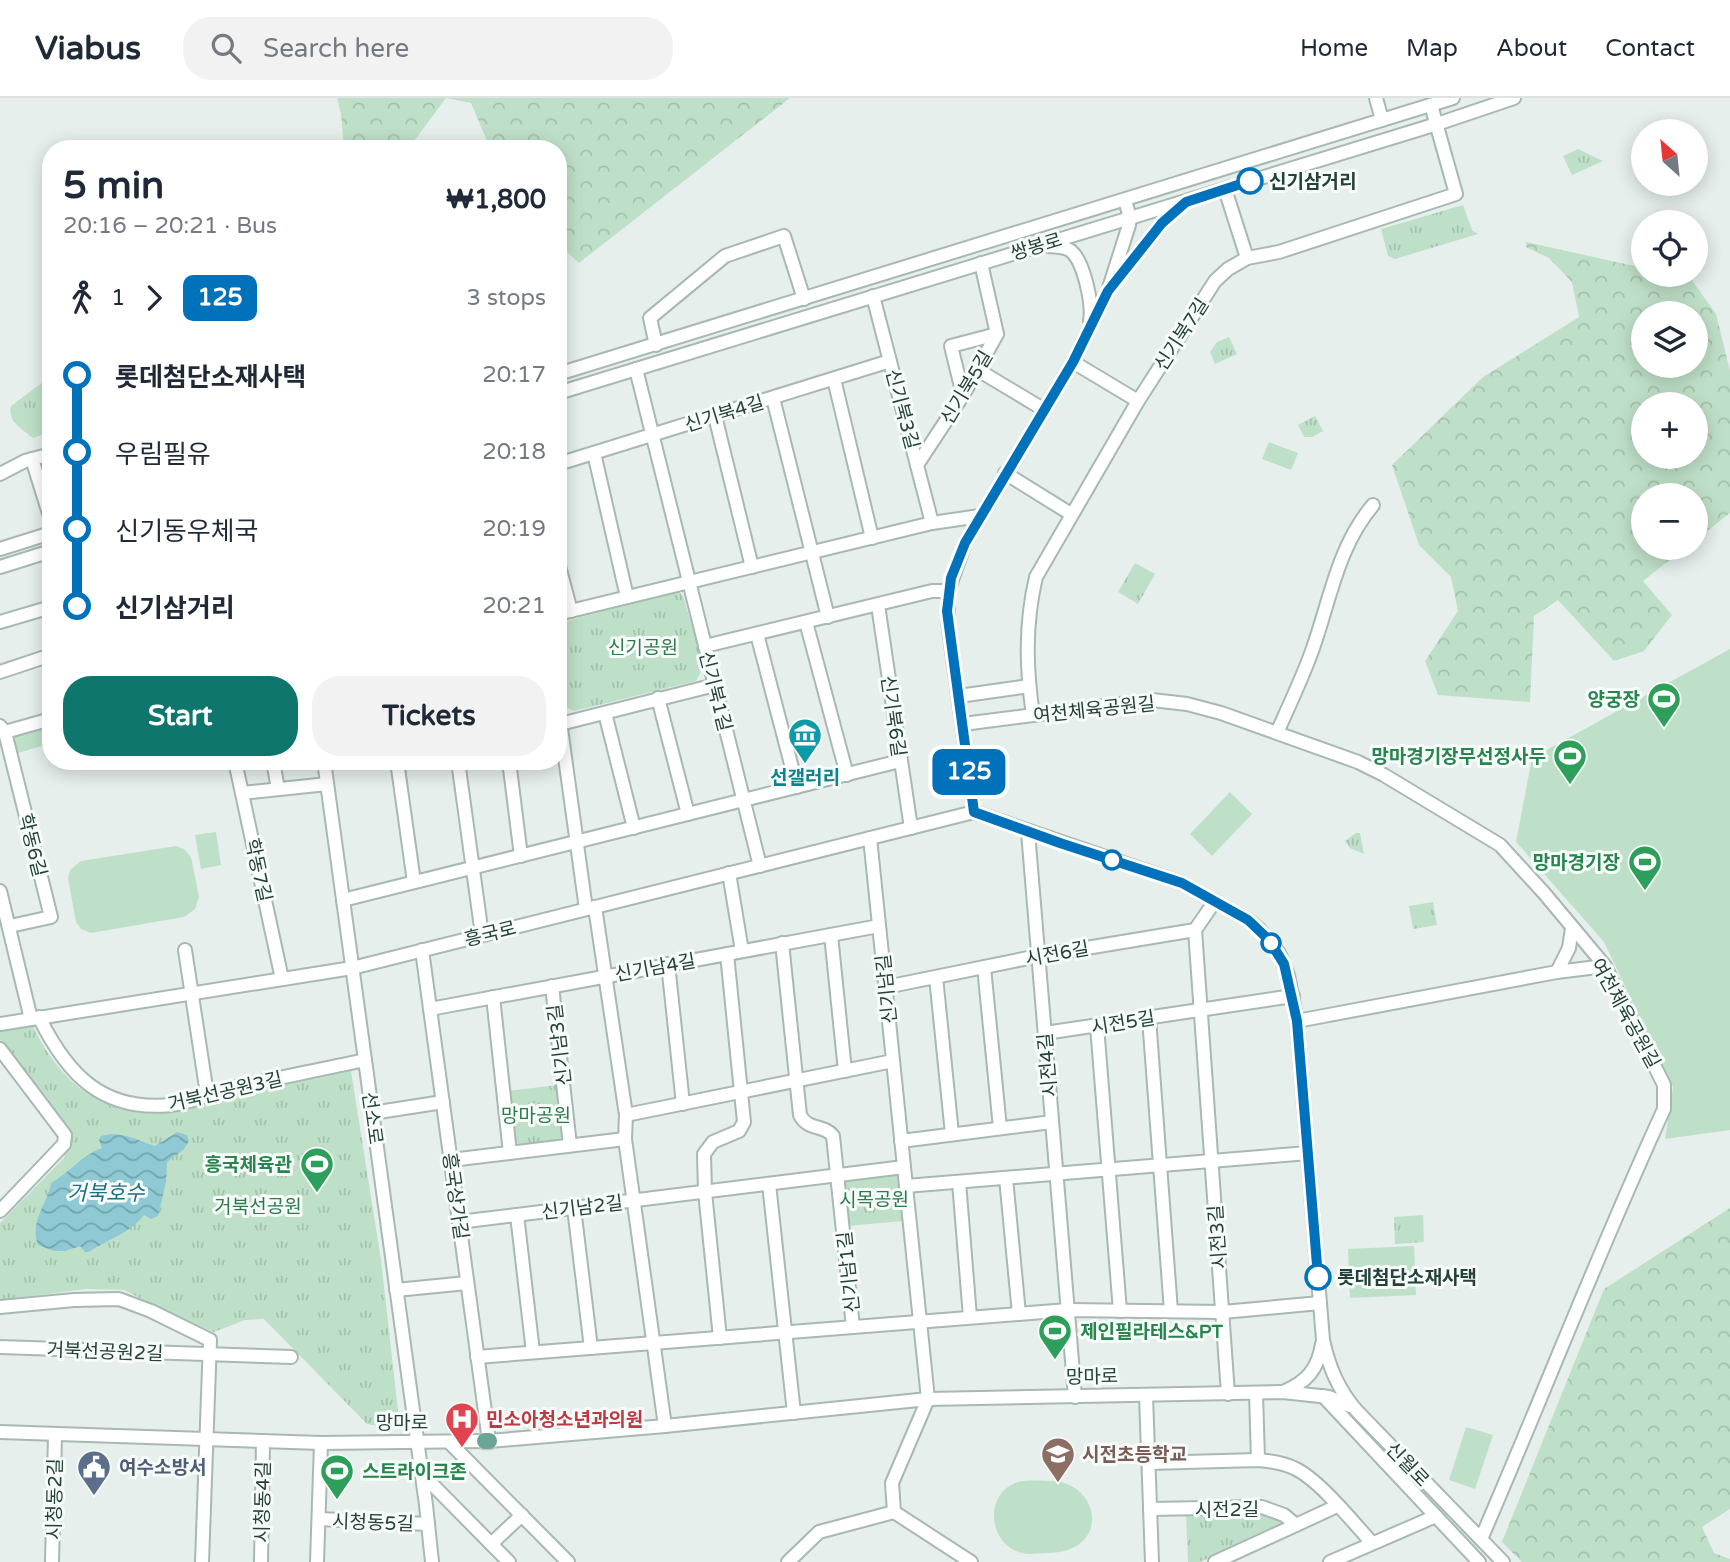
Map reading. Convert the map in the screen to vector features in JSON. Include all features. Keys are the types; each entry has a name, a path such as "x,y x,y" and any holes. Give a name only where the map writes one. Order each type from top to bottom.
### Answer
{"street":[{"path":"1376,98 1382,120"},
{"name":"쌍봉로","path":"567,371 1453,98"},
{"name":"쌍봉로","path":"567,390 1437,124 1514,98"},
{"path":"1431,105 1437,124"},
{"name":"신기북7길","path":"1033,715 1028,686 1028,621 1036,577 1138,401 1215,281 1227,269 1247,258 1279,252 1456,194 1437,124"},
{"path":"1226,189 1247,258"},
{"path":"1108,291 1173,212 1186,202 1210,193"},
{"path":"974,812 947,621 948,591 960,555 980,516 1073,362 1108,291 1130,218 1125,200"},
{"path":"656,345 650,318 725,256 784,236 804,299"},
{"path":"1038,246 1063,247 1074,254 1091,299 1089,327"},
{"name":"신기북5길","path":"917,466 963,395 997,334 981,263"},
{"name":"신기북3길","path":"873,296 932,523"},
{"path":"963,395 951,346 997,334"},
{"name":"신기북4길","path":"567,461 890,362"},
{"path":"1073,362 1138,401"},
{"path":"636,369 689,582"},
{"path":"978,370 1043,409"},
{"path":"834,379 872,538"},
{"path":"774,398 828,617"},
{"path":"715,416 752,567"},
{"path":"594,453 627,597"},
{"path":"0,474 42,456"},
{"path":"32,459 42,491"},
{"path":"1005,473 1071,514"},
{"path":"1277,733 1312,652 1333,580 1359,524 1373,505"},
{"path":"567,612 932,523 980,516"},
{"path":"0,549 42,536"},
{"path":"0,567 42,554"},
{"name":"신기북1길","path":"689,582 760,866"},
{"path":"705,646 932,591 948,591"},
{"name":"신기북6길","path":"878,605 911,828"},
{"path":"0,622 42,610"},
{"path":"806,622 847,775"},
{"path":"757,634 797,787"},
{"path":"0,671 42,658"},
{"path":"567,722 715,685"},
{"path":"959,696 1028,686"},
{"path":"658,698 688,814"},
{"name":"여천체육공원길","path":"963,724 1152,700 1221,712 1358,762 1500,845 1605,966 1664,1085 1664,1109 1481,1539"},
{"path":"605,713 634,828"},
{"name":"학동6길","path":"10,926 51,917 2,729 42,721"},
{"path":"343,900 901,761"},
{"name":"학동7길","path":"237,770 282,979"},
{"path":"275,770 278,789"},
{"name":"선소로","path":"325,770 432,1562"},
{"path":"398,770 414,882"},
{"path":"459,770 482,935"},
{"path":"510,770 521,856"},
{"path":"567,770 577,842 605,976 626,1115 625,1139 665,1426"},
{"path":"243,793 327,784"},
{"name":"흥국로","path":"1,1020 35,1018 352,968 974,812"},
{"name":"신월로","path":"974,812 1182,883 1248,920 1269,940 1284,964 1297,1021 1323,1340 1335,1381 1356,1410 1503,1562"},
{"name":"시전4길","path":"1028,832 1056,1174"},
{"name":"신기남길","path":"870,838 928,1399"},
{"path":"729,873 742,951"},
{"name":"거북선공원3길","path":"0,891 35,1018 76,1075 94,1090 113,1099 136,1104 174,1105 207,1094 365,1060"},
{"path":"1212,1161 1195,929 1215,901"},
{"name":"신기남4길","path":"430,1009 879,926"},
{"path":"1557,972 1569,948 1572,928"},
{"name":"시전6길","path":"886,988 1038,956 1195,929"},
{"path":"831,934 845,1071"},
{"path":"782,943 800,1115 803,1121 812,1127 830,1131 838,1175"},
{"path":"186,950 207,1094"},
{"name":"흥국상가길","path":"422,950 487,1441"},
{"path":"720,1338 705,1192 706,1150 713,1142 735,1134 743,1127 744,1122 727,954"},
{"path":"668,964 682,1104"},
{"path":"1297,1021 1557,972 1605,966"},
{"path":"984,967 1000,1128"},
{"path":"936,977 952,1134"},
{"name":"신기남3길","path":"552,986 570,1146"},
{"name":"시전5길","path":"1045,1033 1293,996"},
{"path":"493,997 510,1153"},
{"path":"1149,1018 1171,1311"},
{"path":"1097,1026 1120,1311"},
{"path":"0,1049 65,1135 64,1144 0,1211"},
{"path":"626,1115 893,1061"},
{"path":"372,1113 443,1101"},
{"path":"901,1141 1052,1122"},
{"path":"451,1160 625,1139"},
{"path":"906,1186 1308,1153"},
{"name":"시전3길","path":"1212,1161 1228,1394"},
{"name":"신기남2길","path":"459,1222 904,1167"},
{"path":"1056,1174 1075,1397"},
{"name":"신기남1길","path":"838,1175 853,1327"},
{"path":"1006,1178 1019,1314"},
{"path":"959,1182 970,1318"},
{"path":"769,1184 793,1413"},
{"path":"573,1208 591,1348"},
{"path":"517,1215 533,1352"},
{"path":"396,1290 467,1283"},
{"name":"거북선공원2길","path":"0,1307 120,1299 210,1340 209,1355"},
{"path":"920,1321 1068,1310 1223,1312 1320,1303"},
{"name":"신기남1길","path":"477,1357 920,1321"},
{"path":"1283,1392 1301,1383 1314,1370 1323,1340"},
{"name":"거북선공원2길","path":"0,1347 291,1357"},
{"path":"202,1562 209,1355"},
{"name":"망마로","path":"0,1432 321,1443 450,1443 665,1426 928,1399 1283,1392 1322,1396 1343,1402 1356,1410"},
{"path":"1256,1393 1258,1460"},
{"path":"1146,1396 1152,1562"},
{"name":"신월로","path":"1322,1396 1475,1561"},
{"path":"894,1512 892,1483 928,1399"},
{"name":"시청동2길","path":"52,1562 55,1435"},
{"name":"시청동4길","path":"261,1562 263,1441"},
{"name":"시청동5길","path":"317,1562 321,1443"},
{"path":"450,1443 568,1562"},
{"path":"1150,1463 1258,1460 1298,1469 1373,1543"},
{"path":"422,1474 509,1562"},
{"path":"1215,1562 1337,1506"},
{"name":"시전2길","path":"1150,1509 1262,1507 1284,1515 1296,1525"},
{"path":"788,1562 819,1532 894,1512 971,1562"},
{"path":"491,1544 522,1515"},
{"path":"1330,1562 1436,1516"},
{"name":"시청동5길","path":"319,1520 428,1524"}],"green space":[{"path":"337,98 446,98 415,140 343,140"},
{"path":"446,98 790,98 579,263 567,252 567,140 487,140 471,103"},
{"path":"1578,149 1603,161 1572,175 1563,156"},
{"path":"1463,205 1472,230 1478,234 1395,259 1388,256 1381,229"},
{"path":"1526,242 1631,265 1631,287 1697,287 1707,301 1631,301 1631,378 1708,378 1708,303 1716,314 1730,371 1730,513 1708,530 1708,483 1631,483 1631,560 1670,560 1643,581 1672,615 1644,651 1614,661 1558,600 1534,616 1530,702 1438,695 1425,661 1458,611 1451,577 1419,545 1392,465 1483,377 1579,317 1572,282 1549,258 1526,247"},
{"path":"1229,337 1237,354 1215,364 1210,352 1217,342"},
{"path":"42,383 42,434 33,438 21,428 11,416 11,406"},
{"path":"1315,416 1323,431 1312,437 1304,437 1298,425"},
{"path":"1269,442 1298,453 1291,470 1262,459"},
{"path":"1135,563 1155,574 1138,604 1118,592"},
{"name":"신기공원","path":"677,590 683,596 704,666 696,681 574,711 567,708 567,621"},
{"name":"망마경기장","path":"1730,649 1730,1130 1665,1139 1673,1087 1604,942 1516,842 1532,758"},
{"path":"42,727 42,746 18,753 13,736"},
{"path":"1230,792 1252,814 1212,856 1190,834"},
{"path":"216,832 221,865 201,869 195,835"},
{"path":"1360,833 1364,854 1350,848 1345,841"},
{"path":"176,846 184,849 191,857 199,897 195,909 184,917 91,933 81,929 76,922 68,878 70,870 81,861"},
{"path":"1433,902 1437,925 1413,929 1409,906"},
{"name":"거북선공원","path":"33,1026 54,1062 68,1078 101,1102 140,1113 170,1112 224,1097 351,1071 381,1260 399,1419 390,1428 367,1424 264,1319 245,1320 214,1332 179,1318 124,1290 86,1289 0,1300 0,1223 64,1158 71,1132 0,1040 0,1029"},
{"name":"망마공원","path":"558,1085 564,1134 559,1142 522,1146 514,1141 508,1091"},
{"name":"시목공원","path":"892,1172 900,1177 904,1221 846,1226 843,1183 850,1177"},
{"path":"1730,1208 1730,1509 1702,1527 1714,1553 1730,1559 1730,1562 1522,1562 1502,1542 1604,1289"},
{"path":"1423,1215 1424,1242 1395,1244 1394,1217"},
{"path":"1414,1246 1416,1295 1350,1298 1348,1249"},
{"path":"1466,1427 1493,1435 1475,1489 1449,1480"},
{"path":"1053,1481 1069,1485 1081,1493 1089,1505 1092,1518 1090,1531 1082,1542 1068,1550 1028,1554 1011,1548 1002,1541 994,1520 998,1498 1005,1489 1015,1483"},
{"path":"1258,1513 1279,1518 1284,1522 1281,1526 1200,1562 1188,1562 1186,1514"}],"water":[{"name":"거북호수","path":"177,1132 187,1135 189,1141 184,1149 167,1162 166,1182 158,1216 151,1219 144,1215 125,1231 89,1252 85,1252 80,1246 54,1251 38,1245 37,1220 51,1183 88,1155 102,1148 99,1140 101,1136 122,1135 155,1146"}],"bus line":[{"name":"125","path":"1250,181 1186,202 1173,212 1108,291 1073,362 965,543 948,591 947,621 974,812 1182,883 1255,925 1279,953 1288,975 1297,1021 1318,1277"}],"place":[{"name":"신기삼거리","path":"1250,181"},
{"name":"양궁장","path":"1664,729"},
{"name":"선갤러리","path":"805,765"},
{"name":"망마경기장무선정사두","path":"1570,786"},
{"name":"망마경기장","path":"1645,892"},
{"name":"흥국체육관","path":"317,1194"},
{"name":"롯데첨단소재사택","path":"1318,1277"},
{"name":"제인필라테스&PT","path":"1055,1361"},
{"name":"민소아청소년과의원","path":"462,1449"},
{"name":"시전초등학교","path":"1058,1484"},
{"name":"여수소방서","path":"94,1497"},
{"name":"스트라이크존","path":"337,1501"}]}
